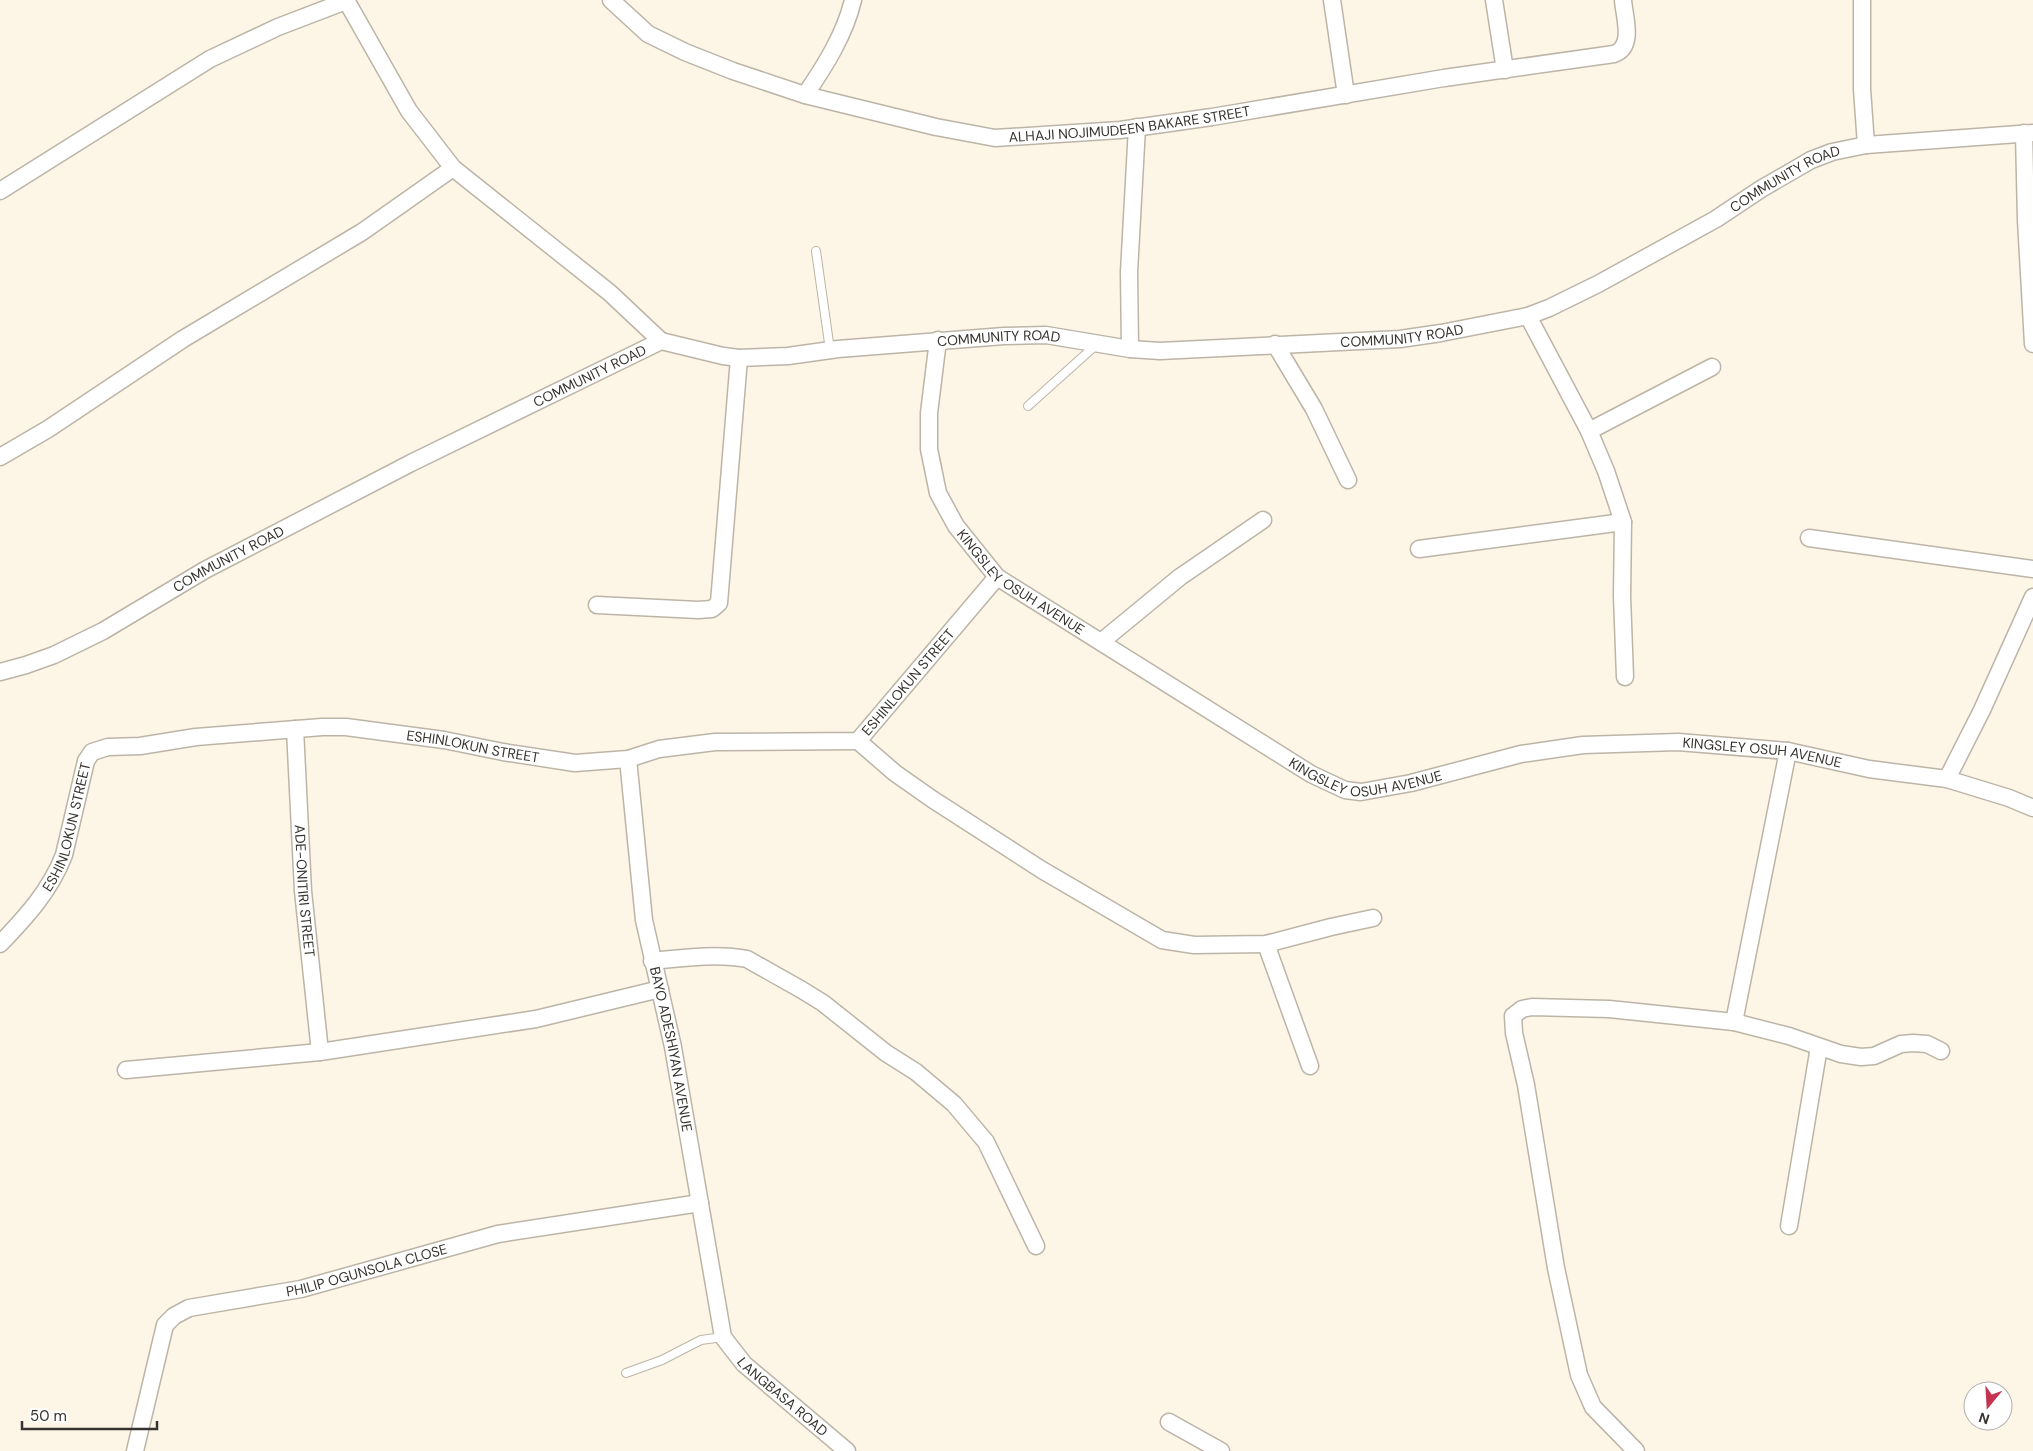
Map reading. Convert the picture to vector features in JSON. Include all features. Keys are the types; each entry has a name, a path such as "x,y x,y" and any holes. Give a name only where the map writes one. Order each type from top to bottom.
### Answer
{"street":[{"path":"0,191 210,60 278,27 346,0 409,111 453,168 604,288 661,341"},
{"name":"ALHAJI NOJIMUDEEN BAKARE STREET","path":"611,0 648,34 664,43 733,71 805,95 936,127 995,138 1043,136 1137,127 1212,117 1619,52 1624,47 1626,39 1622,0"},
{"path":"805,95 840,38 853,0"},
{"path":"1332,0 1346,95"},
{"path":"1494,0 1505,70"},
{"path":"1862,0 1862,89 1866,145"},
{"path":"1130,349 1129,272 1137,127"},
{"path":"2029,133 2033,344"},
{"name":"COMMUNITY ROAD","path":"0,672 54,655 103,631 205,570 411,463 661,341 738,358 788,356 830,350 938,340 1004,336 1046,336 1130,349 1190,350 1275,344 1400,339 1441,334 1528,316 1549,308 1598,284 1716,219 1761,189 1811,160 1832,152 1866,145 2029,133"},
{"path":"0,458 48,429 183,339 362,232 453,168"},
{"path":"1528,316 1589,431 1606,471 1623,522 1622,596 1625,677"},
{"name":"KINGSLEY OSUH AVENUE","path":"938,340 929,413 929,449 938,493 956,526 997,576 1311,774 1345,790 1361,792 1401,785 1521,754 1583,744 1678,742 1788,751 1869,769 1947,779 2009,798 2033,808"},
{"path":"1275,344 1314,409 1348,480"},
{"path":"597,605 698,610 712,609 719,603 738,358"},
{"path":"1589,431 1712,368"},
{"path":"1101,642 1180,577 1263,520"},
{"path":"1419,549 1623,522"},
{"path":"1809,538 2033,569"},
{"name":"ESHINLOKUN STREET","path":"0,944 33,910 59,869 64,856 86,760 92,752 108,747 140,746 196,737 346,727 444,740 503,752 575,763 628,759 659,749 715,742 858,741 997,576"},
{"path":"1947,779 1982,710 2032,601"},
{"name":"ADE-ONITIRI STREET","path":"295,729 303,891 320,1052"},
{"path":"858,741 895,773 932,799 1042,870 1145,932 1174,943 1194,945 1266,944 1332,926 1373,918"},
{"path":"1734,1022 1788,751"},
{"name":"BAYO ADESHIYAN AVENUE","path":"628,759 644,920 673,1046 723,1337"},
{"path":"1266,944 1310,1066"},
{"path":"652,961 737,957 747,959 823,1003 886,1054 916,1072 954,1104 986,1142 1036,1246"},
{"path":"126,1070 320,1052 536,1019 660,989"},
{"path":"1628,1448 1593,1407 1579,1375 1554,1260 1526,1084 1514,1033 1513,1016 1516,1012 1527,1008 1609,1009 1734,1022 1788,1036 1840,1054 1861,1057 1874,1056 1901,1044 1927,1044 1941,1050"},
{"path":"1789,1226 1819,1046"},
{"name":"PHILIP OGUNSOLA CLOSE","path":"135,1451 165,1325 174,1316 189,1308 301,1289 498,1234 700,1203"},
{"name":"LANGBASA ROAD","path":"723,1337 744,1364 847,1451"},
{"path":"1169,1422 1221,1451"}],"lane":[{"path":"816,251 830,350"},
{"path":"1028,406 1098,343"},
{"path":"626,1373 662,1360 701,1340 723,1337"}]}
